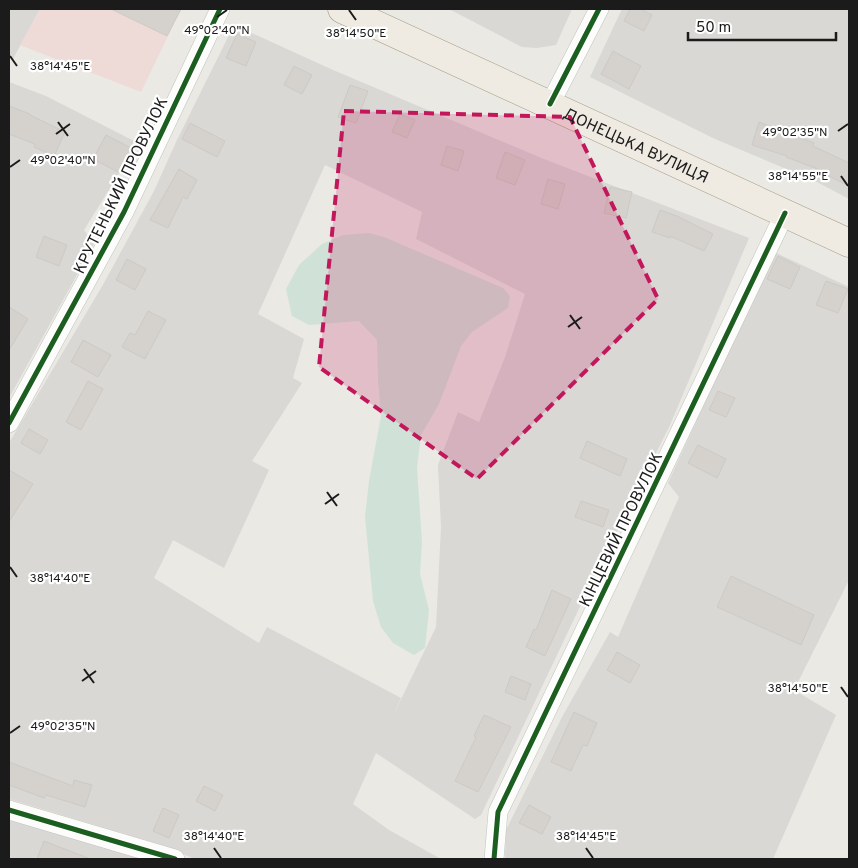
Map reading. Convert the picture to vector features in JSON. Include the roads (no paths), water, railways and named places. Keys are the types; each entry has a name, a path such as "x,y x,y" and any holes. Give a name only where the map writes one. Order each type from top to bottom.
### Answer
{"main road":[{"name":"ДОНЕЦЬКА ВУЛИЦЯ","path":"342,9 849,243"}],"street":[{"name":"КРУТЕНЬКИЙ ПРОВУЛОК","path":"9,423 124,212 220,9"},
{"path":"550,104 599,9"},
{"name":"КІНЦЕВИЙ ПРОВУЛОК","path":"494,859 498,812 785,213"},
{"path":"9,810 175,859"}]}
